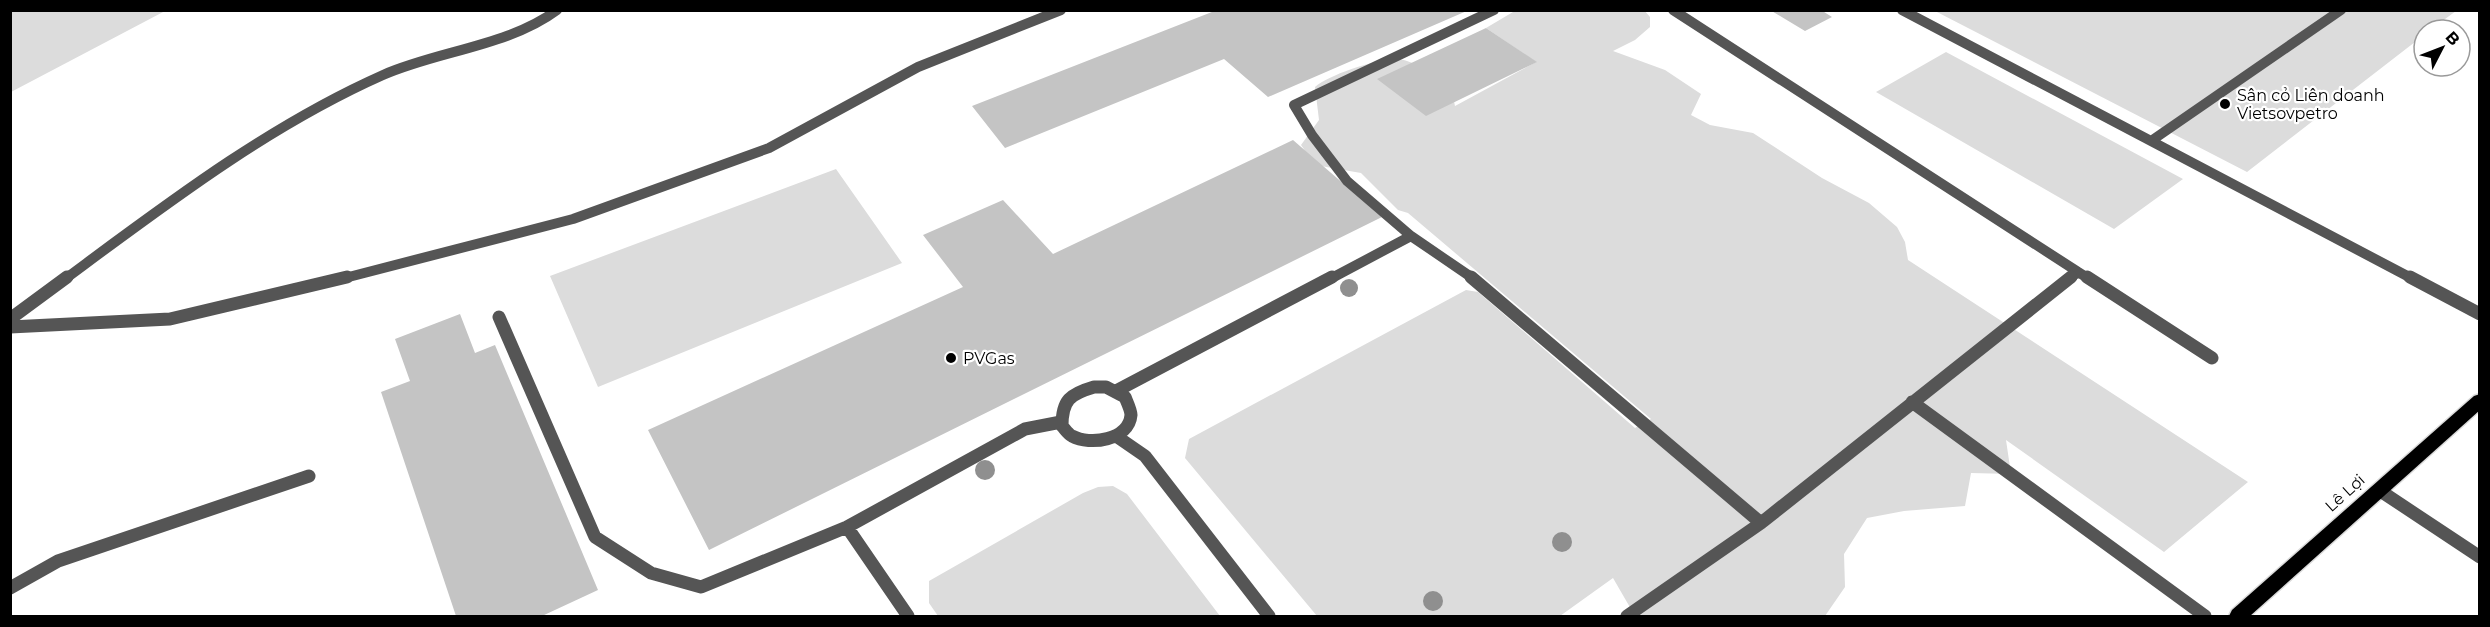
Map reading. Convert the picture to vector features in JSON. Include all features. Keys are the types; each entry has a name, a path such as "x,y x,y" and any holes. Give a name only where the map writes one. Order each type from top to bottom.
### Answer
{"main road":[{"name":"Lê Lợi","path":"2238,616 2480,399"}],"lane":[{"path":"10,319 222,167 290,124 384,74 551,17 556,10"},
{"path":"10,327 81,322 170,320 274,296 573,219 769,148 918,67 1061,10"},
{"path":"1494,10 1294,105 1312,135 1347,181 1411,236 1473,279 1761,523"},
{"path":"1673,10 2212,358"},
{"path":"1902,10 2480,314"},
{"path":"2151,141 2341,10"},
{"path":"1116,391 1411,236"},
{"path":"1627,616 1761,523 2078,272"},
{"path":"499,317 595,537 651,573 700,586 847,527 1025,429 1061,422"},
{"path":"1094,387 1106,387 1125,397 1131,413 1130,422 1116,436 1093,442 1072,436 1061,422 1065,403 1072,395 1094,387"},
{"path":"1912,402 2205,616"},
{"path":"1116,436 1145,456 1269,616"},
{"path":"10,588 58,561 309,476"},
{"path":"2379,490 2480,557"},
{"path":"847,527 908,616"}],"shaded area":[{"path":"11,10 165,10 165,11 11,92"},
{"path":"1521,10 1644,10 1650,17 1650,27 1635,40 1613,51 1665,70 1701,94 1691,115 1710,125 1753,133 1822,178 1869,203 1897,227 1905,242 1908,260 2248,482 2164,552 2006,440 2011,474 1971,473 1965,506 1904,511 1867,518 1844,554 1845,587 1825,616 1635,616 1613,578 1560,616 1317,616 1185,458 1189,439 1466,290 1478,292 1635,428 1651,419 1408,213 1398,210 1361,173 1315,165 1301,145 1319,120 1315,87 1333,76 1360,66 1387,60 1413,63 1451,88 1455,106 1536,62 1486,28 1513,12"},
{"name":"Sân cỏ Liên doanh Vietsovpetro","path":"1935,11 2456,11 2446,18 2412,18 2412,44 2247,172"},
{"path":"1946,52 2183,179 2114,229 1876,92"},
{"path":"836,169 902,263 598,387 550,276"},
{"path":"1113,486 1127,494 1220,616 938,616 929,603 929,581 1083,493 1098,487"}],"building":[{"path":"1217,10 1469,10 1268,97 1224,59 1005,148 972,106"},
{"path":"1770,10 1821,10 1832,17 1805,31"},
{"path":"1486,28 1537,62 1426,116 1377,79"},
{"name":"PVGas","path":"1293,140 1382,217 709,550 648,430 963,287 923,235 1003,200 1053,254"},
{"path":"460,314 475,353 495,345 598,590 542,616 456,616 381,392 410,381 395,339"}],"place":[{"name":"Sân cỏ Liên doanh Vietsovpetro","path":"2225,104"},
{"name":"PVGas","path":"951,358"}]}
